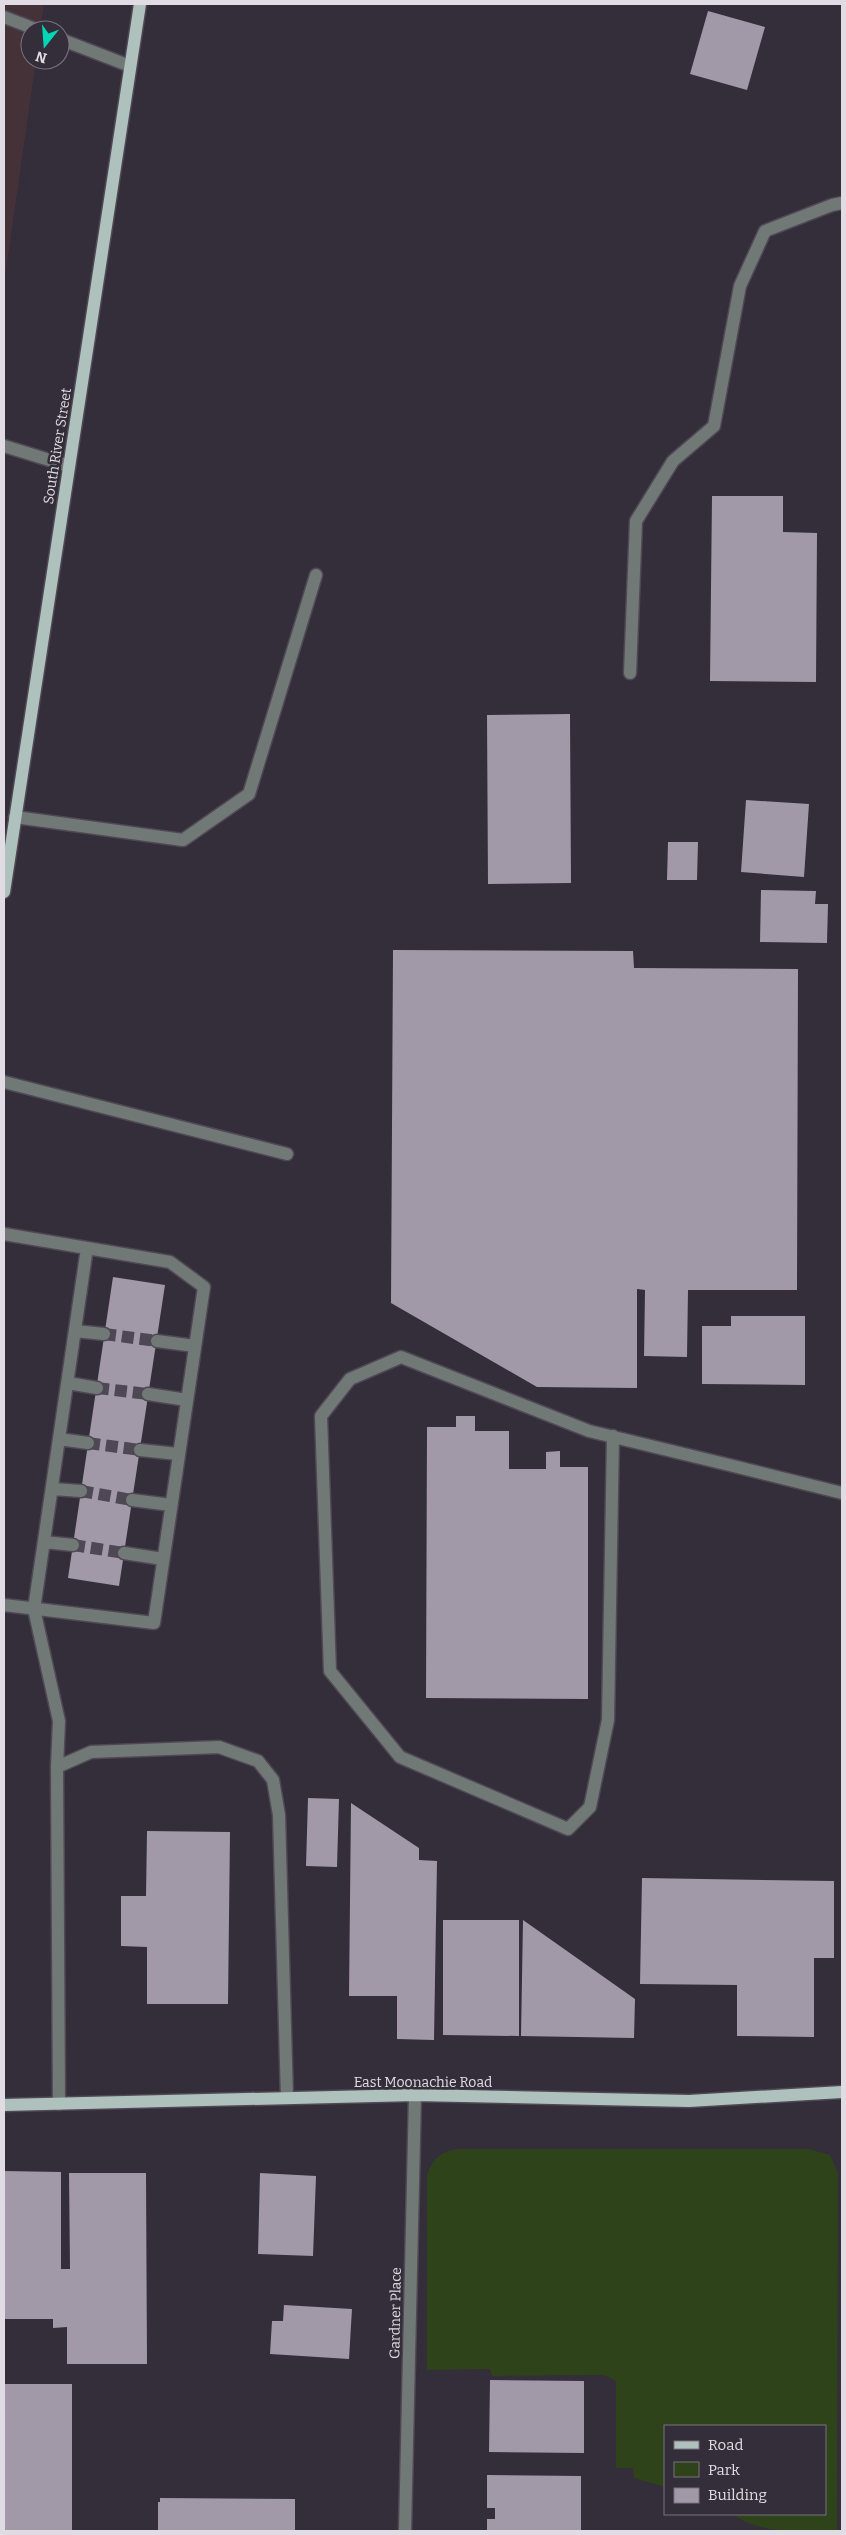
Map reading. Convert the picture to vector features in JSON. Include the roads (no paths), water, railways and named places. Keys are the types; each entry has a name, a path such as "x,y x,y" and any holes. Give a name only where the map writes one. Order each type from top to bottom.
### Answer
{"main road":[{"name":"South River Street","path":"4,892 140,4"},
{"name":"East Moonachie Road","path":"4,2105 414,2095 689,2101 842,2092"}],"street":[{"path":"4,16 20,23"},
{"path":"70,43 130,66"},
{"path":"630,674 636,521 674,461 714,426 740,286 764,231 842,203"},
{"path":"4,446 69,466"},
{"path":"15,817 183,840 249,794 316,575"},
{"path":"4,1082 287,1154"},
{"path":"4,1234 170,1262 204,1287 170,1505 154,1623 4,1606"},
{"path":"59,2104 57,1767 59,1722 34,1609 87,1248"},
{"path":"75,1331 104,1334"},
{"path":"157,1341 195,1346"},
{"path":"612,1436 608,1720 590,1807 568,1829 400,1757 330,1670 321,1416 350,1379 400,1357 589,1431 612,1436 842,1493"},
{"path":"68,1383 97,1388"},
{"path":"148,1394 187,1400"},
{"path":"59,1439 88,1443"},
{"path":"140,1450 178,1454"},
{"path":"52,1489 81,1491"},
{"path":"132,1500 170,1505"},
{"path":"44,1542 73,1545"},
{"path":"124,1553 163,1559"},
{"path":"57,1767 91,1752 219,1747 258,1761 273,1780 279,1815 288,2098"},
{"name":"Gardner Place","path":"405,2531 414,2095"}],"tunnel":[{"path":"104,1334 157,1341"},
{"path":"97,1388 148,1394"},
{"path":"88,1443 140,1450"},
{"path":"81,1491 132,1500"},
{"path":"73,1545 124,1553"}]}
